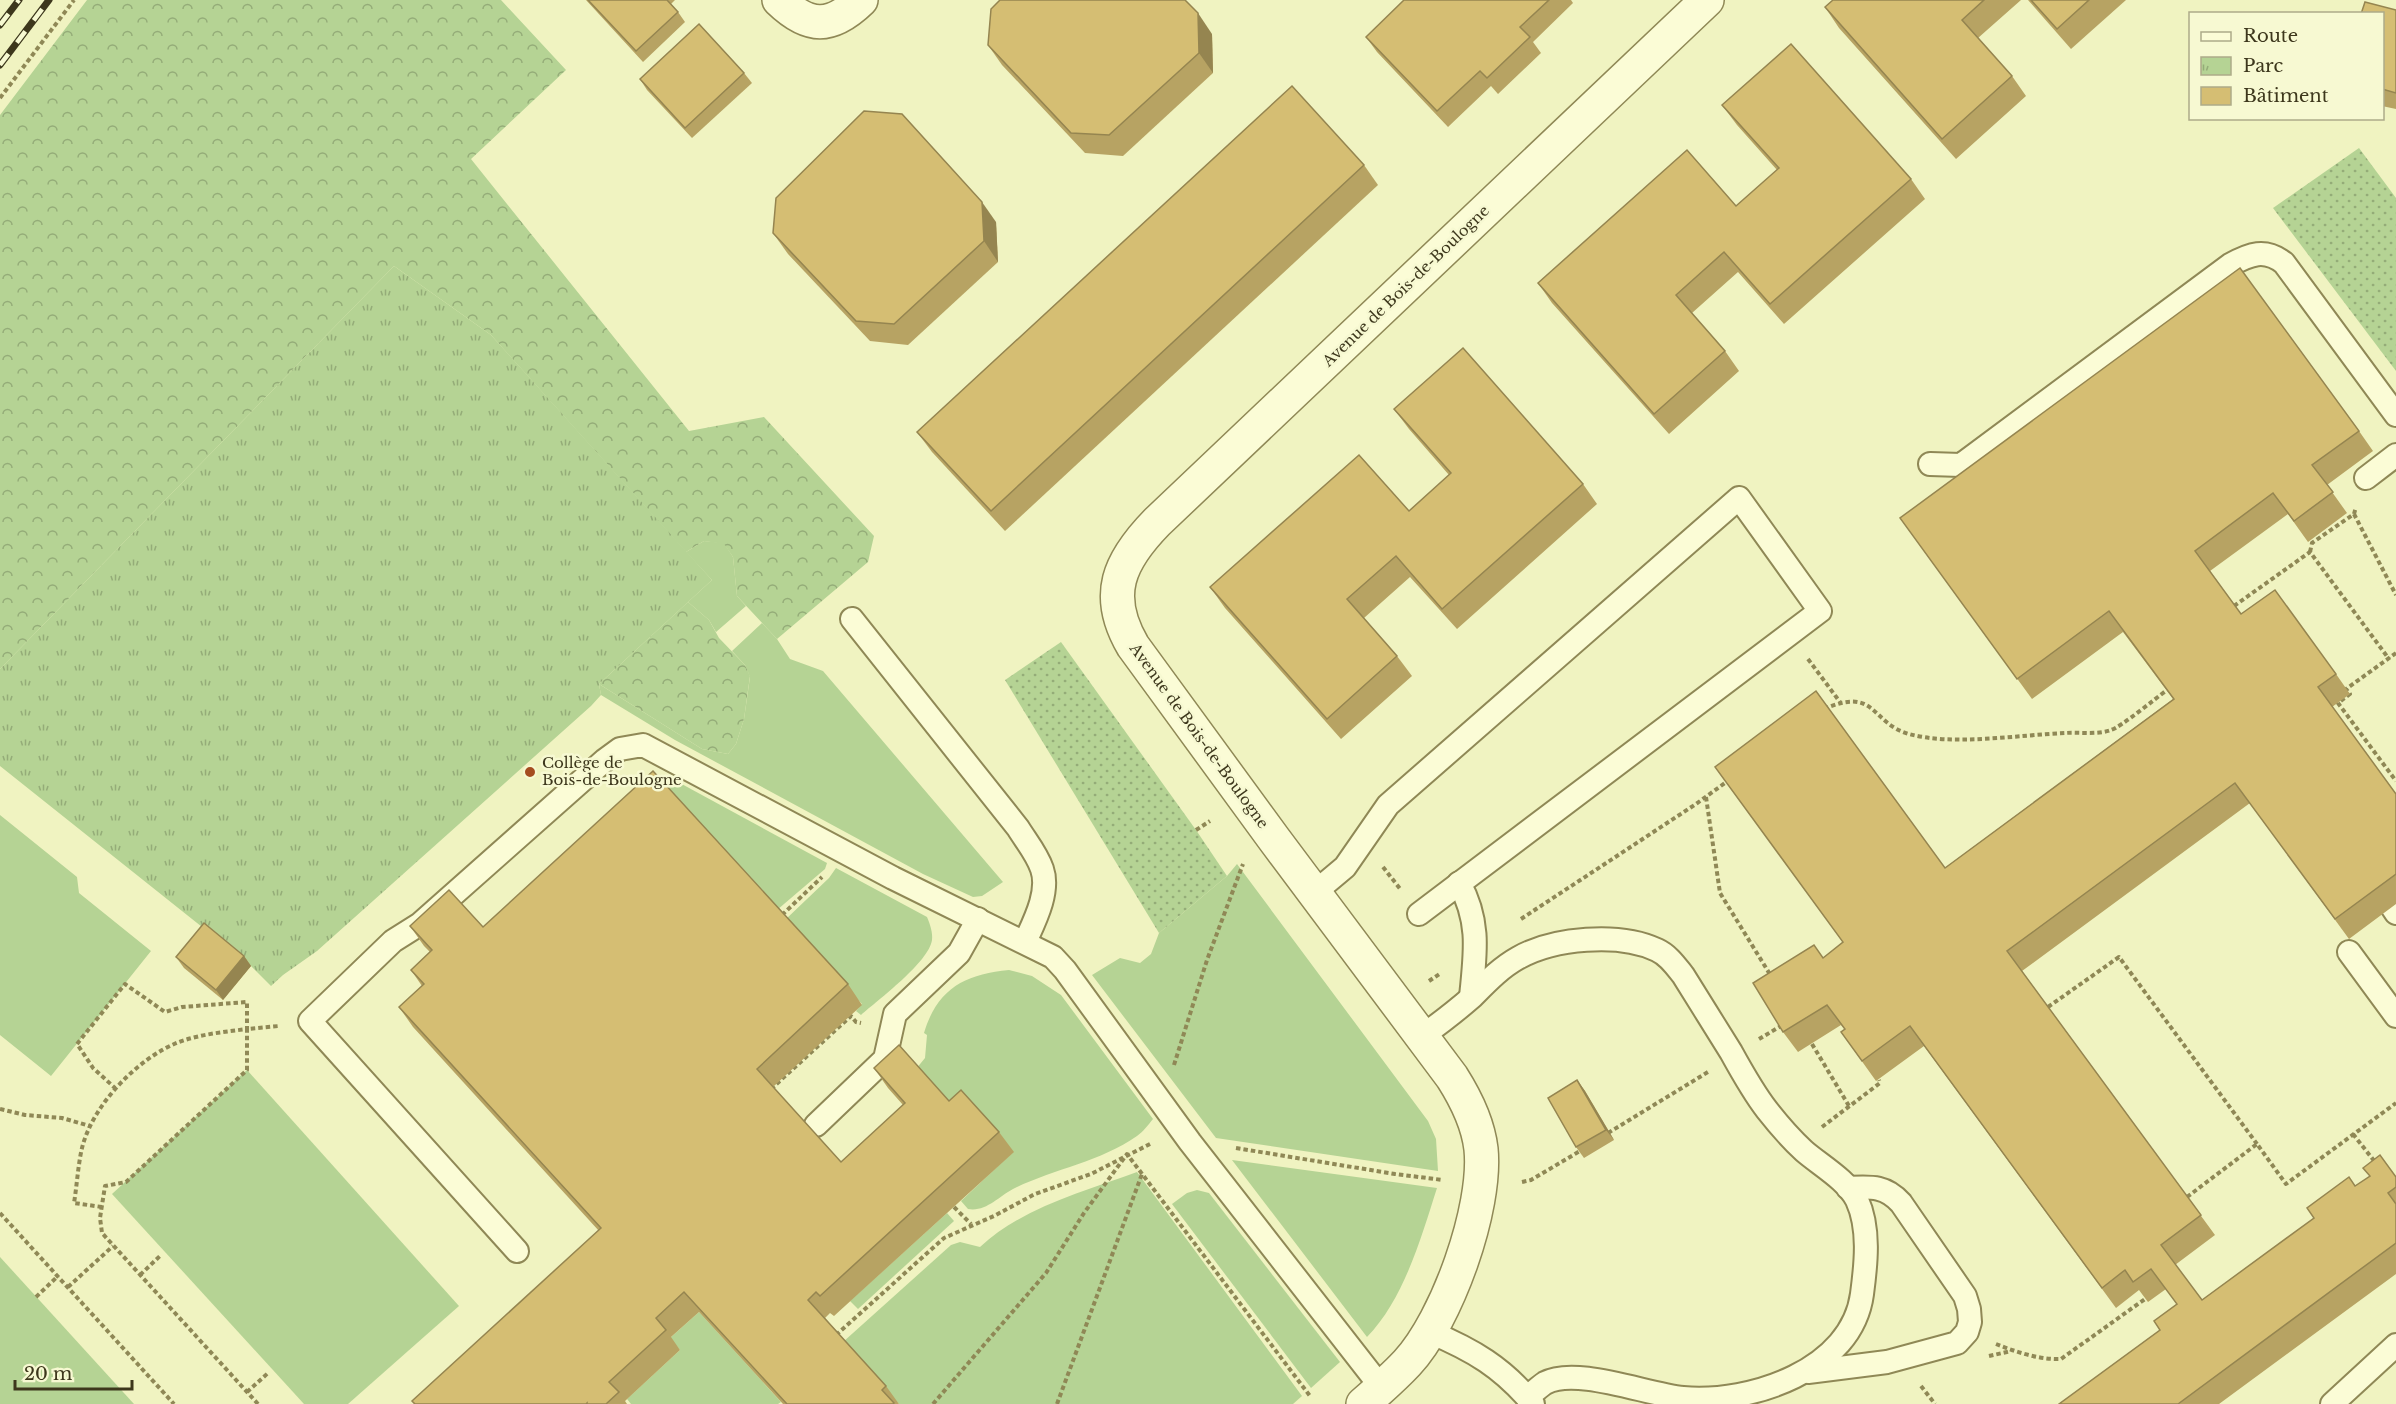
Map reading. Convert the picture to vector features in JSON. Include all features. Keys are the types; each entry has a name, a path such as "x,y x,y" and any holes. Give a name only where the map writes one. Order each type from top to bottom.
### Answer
{"street":[{"path":"779,0 803,20 823,22 842,16 861,0"},
{"name":"Avenue de Bois-de-Boulogne","path":"1372,1396 1407,1363 1430,1332 1455,1274 1473,1222 1482,1175 1480,1149 1469,1107 1452,1077 1314,893 1130,640 1121,621 1117,595 1122,569 1135,546 1157,522 1707,0"}],"lane":[{"path":"1930,464 1961,465 2230,266 2256,253 2276,257 2284,263 2396,415"},
{"path":"2366,478 2396,455"},
{"path":"1314,893 1345,867 1388,805 1739,498 1820,611 1419,914"},
{"path":"852,619 1018,828 1035,854 1043,870 1043,892 1038,912 1025,942"},
{"path":"517,1251 310,1021 393,941 420,924 605,760 620,749 644,745 893,878 1053,957 1065,969 1372,1396"},
{"path":"1459,883 1471,909 1476,931 1471,997"},
{"path":"816,1125 885,1059 895,1014 959,953 978,919"},
{"path":"1421,1037 1517,958 1537,949 1569,942 1618,939 1658,951 1671,960 1683,975 1766,1108 1799,1146 1856,1197 1863,1218 1866,1242 1860,1307 1855,1323 1844,1340 1826,1358 1807,1372"},
{"path":"2349,951 2396,1017"},
{"path":"1430,1332 1466,1347 1489,1361 1530,1400 1546,1383 1563,1378 1612,1383 1685,1399 1715,1398 1770,1386 1807,1372 1887,1362 1957,1343 1967,1332 1970,1322 1965,1296 1901,1203 1893,1194 1873,1186 1848,1188"},
{"path":"2332,1404 2396,1345"}],"path":[{"path":"0,98 74,0"},
{"path":"2234,606 2310,552 2312,543 2354,514 2396,595"},
{"path":"2310,552 2389,658"},
{"path":"2396,653 2346,689 2350,694 2338,703 2396,781"},
{"path":"1829,687 1840,702"},
{"path":"1815,716 1840,702 1857,701 1866,704 1905,733 1920,737 1965,738 2112,730 2166,690"},
{"path":"1514,924 1733,777"},
{"path":"1706,797 1720,893 1776,984"},
{"path":"1196,830 1210,821"},
{"path":"1363,841 1419,914"},
{"path":"1173,1066 1207,960 1243,864"},
{"path":"781,916 822,876"},
{"path":"2048,1007 2119,957 2286,1184 2396,1103"},
{"path":"116,1088 93,1068 77,1044 125,984 165,1012 182,1007 247,1002 247,1070 126,1182 105,1186 102,1233 258,1404"},
{"path":"99,1016 105,1020"},
{"path":"771,1089 851,1016 856,1022"},
{"path":"1756,1041 1781,1026"},
{"path":"102,1207 74,1203 82,1147 90,1126 116,1088 152,1056 178,1043 206,1035 262,1029"},
{"path":"1812,1044 1849,1106"},
{"path":"1608,1132 1710,1070"},
{"path":"1821,1127 1880,1083 1879,1080"},
{"path":"0,1108 25,1115 62,1118 90,1126"},
{"path":"2353,1134 2377,1164"},
{"path":"836,1335 944,1238 971,1224 994,1216 1035,1194 1091,1173 1154,1143"},
{"path":"2187,1197 2257,1144"},
{"path":"1234,1148 1443,1180"},
{"path":"1522,1182 1531,1180 1580,1151"},
{"path":"1127,1154 1310,1396"},
{"path":"933,1404 1046,1273 1084,1213 1127,1154"},
{"path":"1057,1404 1142,1174"},
{"path":"954,1207 971,1224"},
{"path":"4,1214 174,1404"},
{"path":"68,1287 113,1246"},
{"path":"140,1275 161,1255"},
{"path":"36,1297 58,1276"},
{"path":"2012,1351 2061,1359 2145,1299"},
{"path":"247,1392 268,1373"},
{"path":"1916,1380 1935,1404"}],"green space":[{"path":"87,0 501,0 566,70 471,159 689,431 764,417 874,536 868,562 777,639 737,596 733,557 724,544 704,541 686,552 491,335 394,266 0,669 0,115"},
{"path":"2359,148 2396,198 2396,371 2273,208"},
{"path":"394,266 491,335 712,580 599,684 601,695 591,706 317,951 271,986 251,966 0,766 0,669"},
{"path":"704,541 724,543 733,557 737,596 746,606 716,632 709,620 688,602 712,580 686,552"},
{"path":"688,602 709,620 719,638 745,665 750,676 744,719 736,744 728,754 702,749 599,684"},
{"path":"762,623 777,639 790,659 823,671 1003,882 982,896 973,897 923,874 675,740 601,695 599,684 702,749 728,754 736,744 744,719 750,677 745,665 732,651"},
{"path":"1061,642 1227,876 1159,933 1005,680"},
{"path":"667,776 827,863 825,869 777,910 650,784 660,777"},
{"path":"0,815 77,877 79,893 151,951 51,1076 0,1035"},
{"path":"1237,864 1428,1121 1436,1139 1438,1171 1216,1138 1092,975 1120,958 1140,963 1151,954 1159,933 1227,876"},
{"path":"836,868 927,917 932,931 929,949 922,959 902,980 861,1015 856,1011 862,1004 785,920 829,878"},
{"path":"1009,970 1032,976 1061,995 1153,1119 1137,1136 1123,1145 1028,1182 986,1206 968,1209 961,1201 1013,1152 963,1121 916,1069 925,1058 927,1035 924,1033 937,1005 945,995 966,980 979,975"},
{"path":"247,1070 459,1306 348,1404 304,1404 112,1194"},
{"path":"1232,1160 1437,1188 1410,1267 1391,1305 1367,1337"},
{"path":"1137,1172 1302,1396 1293,1404 899,1404 843,1342 951,1245 960,1242 980,1247 1015,1221 1034,1211"},
{"path":"1197,1190 1209,1193 1340,1362 1311,1388 1172,1204 1187,1193"},
{"path":"947,1213 954,1221 858,1309 850,1301"},
{"path":"0,1257 134,1404 0,1404"},
{"path":"699,1312 781,1402 778,1404 631,1404 627,1399 680,1350 670,1338"}],"building":[{"path":"588,0 667,0 678,12 636,51"},
{"path":"1000,0 1185,0 1198,13 1199,53 1109,135 1071,133 988,45 991,9"},
{"path":"1404,0 1549,0 1520,27 1530,37 1487,78 1480,71 1437,111 1366,37"},
{"path":"1833,0 1984,0 1962,20 2012,76 1942,139 1825,7"},
{"path":"2031,0 2089,0 2057,29"},
{"path":"2365,2 2396,10 2396,93 2384,90 2384,12 2362,12"},
{"path":"699,24 744,73 685,128 640,79"},
{"path":"1791,44 1911,179 1770,304 1724,252 1676,295 1725,351 1654,414 1538,283 1687,150 1736,206 1779,168 1722,105"},
{"path":"1292,86 1364,165 991,511 917,432"},
{"path":"864,111 902,114 982,202 984,241 894,324 856,321 773,233 776,198"},
{"path":"2240,268 2359,431 2312,465 2333,492 2294,521 2273,493 2195,551 2241,614 2275,590 2336,674 2318,687 2396,794 2396,874 2335,919 2235,783 2007,951 2201,1215 2161,1245 2202,1300 2314,1218 2307,1208 2349,1177 2355,1186 2370,1176 2363,1168 2380,1155 2396,1177 2396,1187 2388,1193 2396,1204 2396,1243 2178,1404 2059,1404 2160,1330 2154,1321 2177,1304 2151,1269 2133,1282 2125,1270 2102,1288 1910,1026 1862,1061 1841,1032 1845,1029 1827,1005 1783,1032 1753,983 1814,945 1823,958 1843,942 1715,767 1816,691 1945,868 2174,699 2109,611 2017,679 1900,518"},
{"path":"1463,348 1583,484 1442,609 1396,556 1347,599 1397,656 1327,719 1210,587 1359,455 1409,511 1451,473 1394,409"},
{"path":"653,771 848,984 757,1069 841,1162 905,1103 874,1068 899,1045 949,1101 961,1090 999,1132 820,1296 816,1292 808,1300 886,1386 882,1390 893,1404 787,1404 684,1292 656,1318 666,1330 609,1382 619,1392 606,1404 415,1404 412,1401 601,1228 399,1007 424,984 411,970 432,950 410,926 449,890 483,927"},
{"path":"204,923 244,956 216,990 176,957"},
{"path":"1577,1080 1606,1130 1576,1147 1548,1098"}],"railway":[{"path":"0,25 19,0"},
{"path":"0,65 49,0"}],"place":[{"name":"Collège de Bois-de-Boulogne","path":"530,772"}]}
